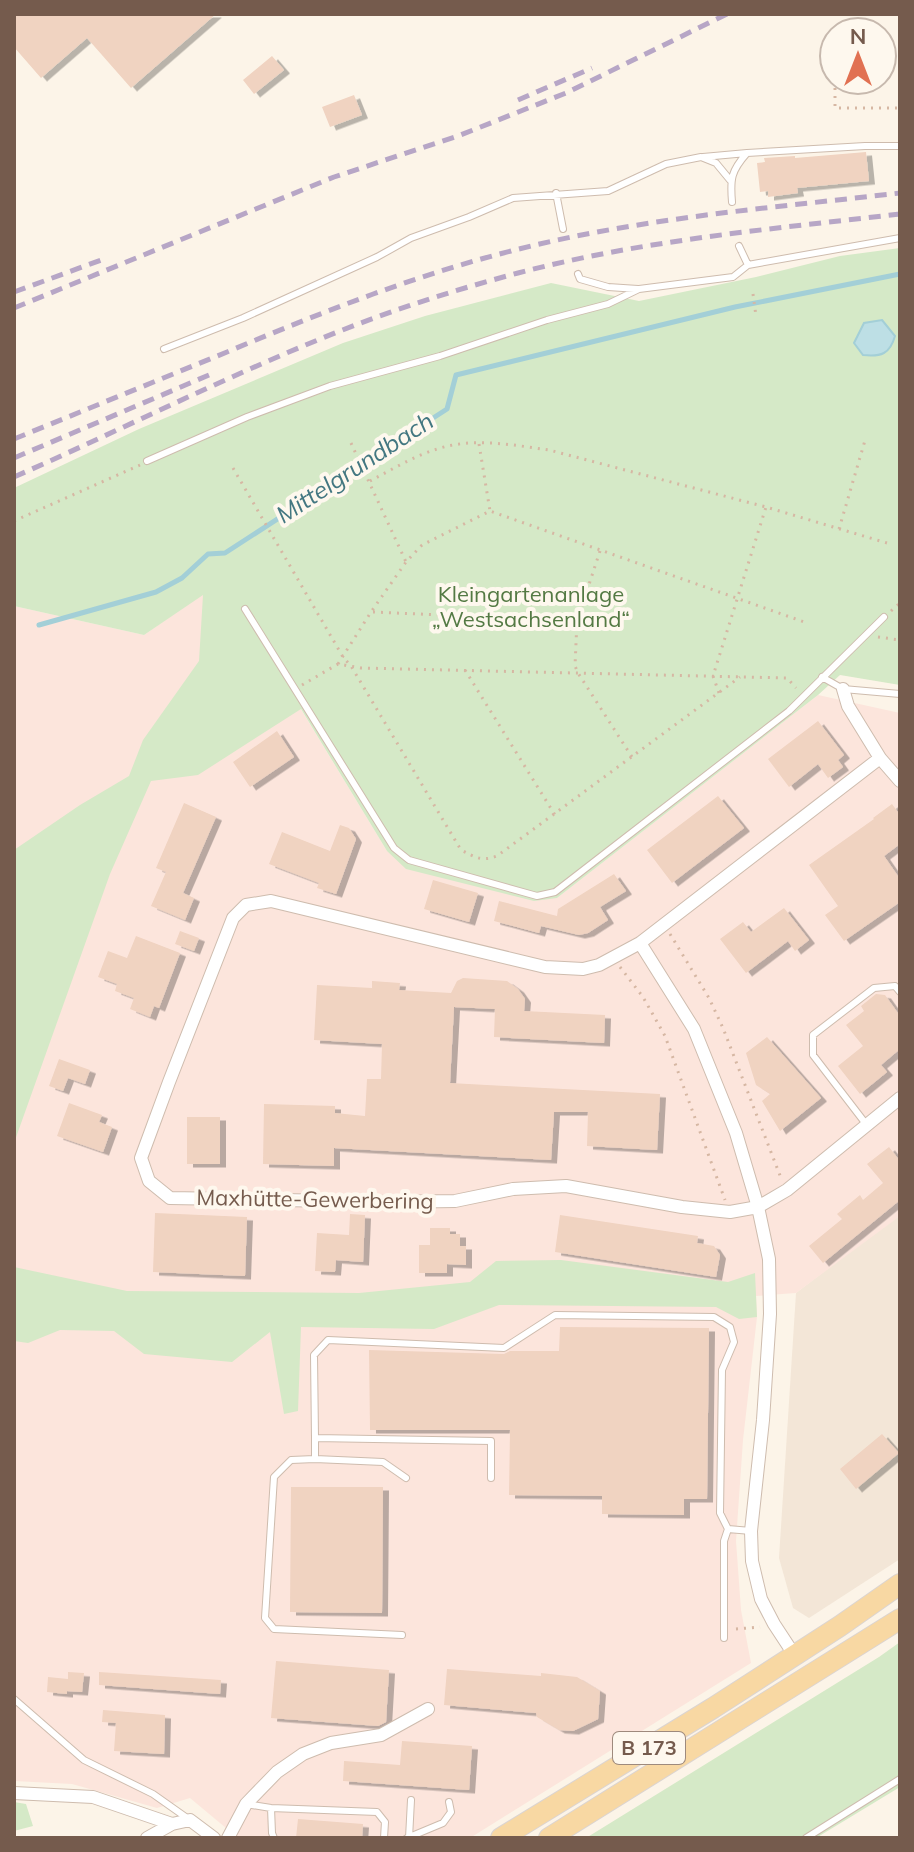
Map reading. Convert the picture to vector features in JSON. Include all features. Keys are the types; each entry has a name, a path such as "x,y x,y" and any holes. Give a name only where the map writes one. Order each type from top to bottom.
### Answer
{"main road":[{"name":"B 173","path":"501,1838 665,1739 900,1584"},
{"name":"B 173","path":"549,1838 900,1619"},
{"path":"795,1656 809,1675"}],"street":[{"path":"843,689 848,706 880,758 900,781"},
{"name":"Maxhütte-Gewerbering","path":"880,758 640,943 599,965 583,969 545,967 271,901 246,905 233,918 141,1158 149,1181 170,1198 455,1201 513,1189 566,1186 682,1207 730,1212 758,1207 787,1190 900,1098"},
{"path":"640,943 694,1029 736,1133 758,1207 769,1259 770,1314 751,1531 752,1561 761,1599 795,1656"},
{"path":"228,1838 246,1804 277,1772 303,1754 331,1743 381,1735 428,1709"},
{"path":"14,1793 93,1797 172,1824"},
{"path":"147,1838 172,1824 190,1820 214,1838"}],"lane":[{"path":"164,349 243,318 377,257 411,238 513,198 608,191 666,164 701,157 900,146"},
{"path":"732,202 730,180 737,164 747,153"},
{"path":"701,157 716,163 730,180"},
{"path":"556,193 563,229"},
{"path":"578,274 580,279 608,287 639,289 733,277 748,265 900,238"},
{"path":"739,246 748,265"},
{"path":"147,461 247,417 330,386 608,304 639,289"},
{"path":"245,609 394,848 409,860 537,896 555,892 789,711 884,617"},
{"path":"822,677 843,689 900,694"},
{"path":"866,1124 813,1055 813,1035 874,988 895,986 900,992"},
{"path":"315,1459 314,1355 328,1340 504,1348 555,1315 714,1317 730,1327 734,1342 722,1370 720,1513 728,1529 724,1541 724,1638"},
{"path":"315,1438 491,1441 491,1478"},
{"path":"402,1635 274,1629 265,1618 274,1477 291,1460 383,1462 406,1478"},
{"path":"728,1529 751,1531"},
{"path":"14,1699 84,1760 153,1794 190,1820"},
{"path":"806,1838 900,1779"},
{"path":"411,1800 408,1838 443,1823 451,1812 449,1802"},
{"path":"246,1804 271,1808 377,1812 385,1822 384,1838"},
{"path":"271,1808 274,1838"}],"path":[{"path":"835,96 835,108 900,108"},
{"path":"753,294 756,316"},
{"path":"839,529 866,437"},
{"path":"351,443 406,562"},
{"path":"370,481 437,449 463,443 517,445 549,450 766,507 887,543"},
{"path":"479,443 490,511"},
{"path":"14,521 147,461"},
{"path":"233,468 343,657 461,850 485,860 497,856 555,815 740,677"},
{"path":"719,693 713,676 766,507"},
{"path":"295,689 338,664 406,562 422,545 490,511 807,623"},
{"path":"600,551 577,621 575,666 632,757"},
{"path":"371,612 577,621"},
{"path":"866,634 900,640"},
{"path":"338,664 787,678 798,689 807,692"},
{"path":"465,670 555,815"},
{"path":"665,923 723,1028 787,1190"},
{"path":"613,958 643,997 665,1036 730,1212"},
{"path":"724,1630 754,1629 774,1624"}],"shaded area":[{"path":"224,579 387,851 557,898 818,695 900,713 900,1216 796,1293 756,1296 757,1317 743,1440 736,1541 741,1610 751,1663 470,1838 238,1838 190,1798 157,1808 72,1784 14,1781 14,606 144,635"},
{"path":"900,1214 900,1559 809,1618 793,1608 779,1558 796,1293"}],"green space":[{"name":"Kleingartenanlage „Westsachsenland“","path":"900,248 900,685 840,675 557,898 534,901 406,869 387,851 301,709 198,775 151,781 110,874 14,1143 14,850 129,776 143,740 199,661 203,595 144,635 14,606 14,488 139,429 343,343 425,316 551,283 639,301 840,256"},
{"path":"561,1260 728,1282 755,1273 757,1317 739,1319 716,1307 499,1305 434,1329 301,1327 298,1411 284,1414 270,1332 232,1362 144,1354 114,1331 60,1330 28,1343 14,1341 14,1267 127,1291 359,1293 470,1282 496,1261"},
{"path":"900,1642 900,1787 816,1838 586,1838 879,1657"},
{"path":"14,1802 26,1804 33,1826 14,1831"}],"water":[{"path":"882,320 895,336 890,347 880,355 863,355 854,343 864,323"}],"building":[{"path":"14,14 216,14 131,88 87,38 41,78 14,47"},
{"path":"272,56 284,70 254,94 243,80"},
{"path":"354,95 362,115 330,127 322,107"},
{"path":"866,152 869,181 797,188 798,193 768,197 768,191 760,192 757,163 765,162 764,158"},
{"path":"818,721 844,755 838,760 843,767 828,778 818,764 789,787 768,759"},
{"path":"277,731 294,757 250,787 233,762"},
{"path":"718,796 744,828 672,883 647,850"},
{"path":"184,803 216,817 183,893 194,898 185,920 151,906 166,872 156,868"},
{"path":"892,804 900,815 900,844 884,856 900,879 900,902 844,941 825,915 838,906 809,865"},
{"path":"340,825 349,828 356,839 336,894 317,888 319,883 269,864 282,832 330,851"},
{"path":"614,874 626,891 600,907 608,920 588,933 579,935 541,926 539,933 494,921 499,901 557,916 558,909"},
{"path":"433,880 478,893 469,922 424,909"},
{"path":"784,908 809,940 795,951 788,941 746,973 720,939 743,922 751,932"},
{"path":"180,931 199,938 194,951 175,944"},
{"path":"136,936 180,953 159,1008 154,1006 150,1017 130,1009 134,998 115,991 117,984 98,977 108,951 127,958"},
{"path":"463,978 507,981 525,999 524,1011 605,1015 604,1043 494,1037 495,1009 454,1007 450,1083 660,1094 657,1150 587,1146 588,1112 554,1112 551,1160 334,1148 334,1166 263,1164 264,1104 335,1106 335,1113 365,1116 367,1079 381,1079 382,1044 314,1040 317,985 372,988 372,981 400,983 399,990 451,993 457,981"},
{"path":"876,994 885,995 900,1016 900,1049 881,1065 887,1072 860,1094 838,1066 863,1046 846,1025 864,1011 861,1006"},
{"path":"767,1037 821,1098 780,1131 762,1101 770,1094 756,1085 746,1053"},
{"path":"59,1059 90,1070 85,1084 68,1078 63,1091 49,1086"},
{"path":"69,1103 102,1115 99,1122 112,1127 103,1152 57,1136"},
{"path":"187,1117 220,1117 220,1164 187,1164"},
{"path":"889,1147 900,1161 900,1200 823,1263 809,1246 842,1219 837,1214 860,1195 863,1200 883,1183 867,1164"},
{"path":"155,1213 247,1217 245,1276 153,1272"},
{"path":"350,1214 365,1215 363,1262 336,1260 335,1272 315,1271 317,1233 349,1235"},
{"path":"560,1215 698,1236 697,1243 714,1246 720,1255 716,1277 555,1252"},
{"path":"430,1228 450,1228 450,1234 460,1234 460,1246 466,1246 466,1265 447,1264 447,1273 419,1273 419,1245 430,1245"},
{"path":"560,1327 709,1328 707,1499 684,1499 684,1515 602,1514 602,1496 509,1495 510,1430 370,1430 369,1350 504,1354 510,1351 559,1351"},
{"path":"882,1434 899,1453 856,1489 840,1469"},
{"path":"291,1487 383,1487 382,1613 290,1612"},
{"path":"276,1661 389,1670 386,1722 378,1726 271,1718"},
{"path":"447,1669 577,1677 600,1691 598,1719 573,1731 559,1730 537,1717 536,1713 444,1705"},
{"path":"68,1672 84,1673 82,1692 47,1692 48,1677 68,1679"},
{"path":"99,1672 221,1680 220,1694 99,1685"},
{"path":"103,1710 165,1715 164,1754 114,1751 116,1723 102,1722"},
{"path":"402,1741 472,1746 469,1790 343,1781 344,1761 400,1765"},
{"path":"298,1819 363,1824 362,1838 296,1838"}],"waterway":[{"name":"Mittelgrundbach","path":"39,625 156,592 182,578 208,554 225,553 447,409 456,375 735,307 900,274"}],"railway":[{"path":"14,308 334,177 458,136 566,93 727,14"},
{"path":"518,100 592,68"},
{"path":"14,439 332,309 474,261 559,240 656,222 900,193"},
{"path":"14,477 299,348 428,299 518,273 612,252 900,214"},
{"path":"14,292 104,259"},
{"path":"14,458 209,375"}]}
